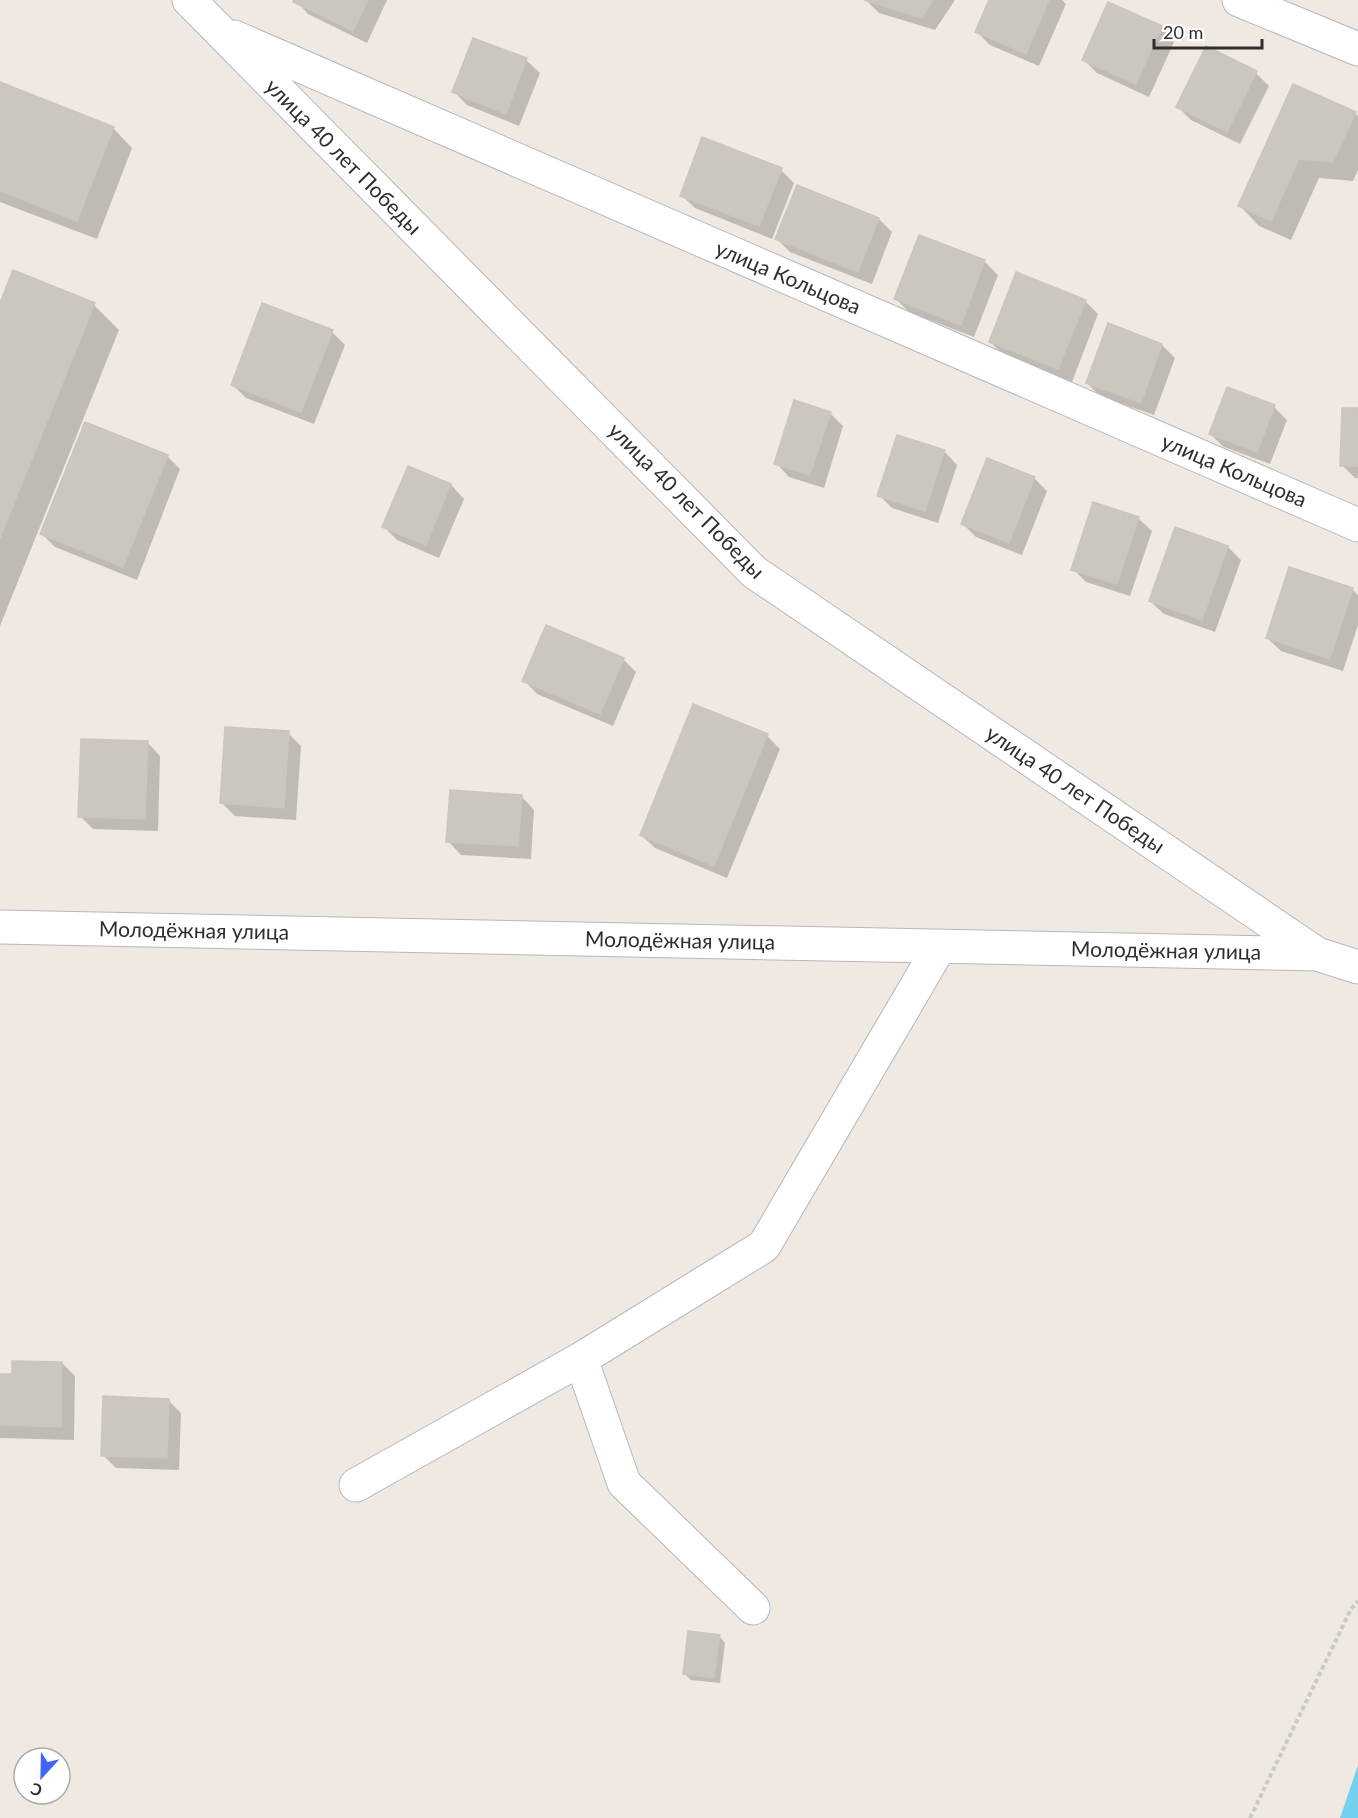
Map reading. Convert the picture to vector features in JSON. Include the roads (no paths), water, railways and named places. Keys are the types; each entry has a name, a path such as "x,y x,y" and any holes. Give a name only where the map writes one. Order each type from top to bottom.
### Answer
{"street":[{"name":"улица 40 лет Победы","path":"189,0 754,572 1317,954"},
{"path":"1239,0 1358,49"},
{"name":"улица Кольцова","path":"219,31 1358,525"},
{"name":"Молодёжная улица","path":"0,927 1317,954 1358,967"},
{"path":"356,1485 581,1359 764,1246 940,946"},
{"path":"581,1359 624,1483 753,1608"}],"water":[{"path":"1358,1765 1358,1818 1340,1818"}]}
